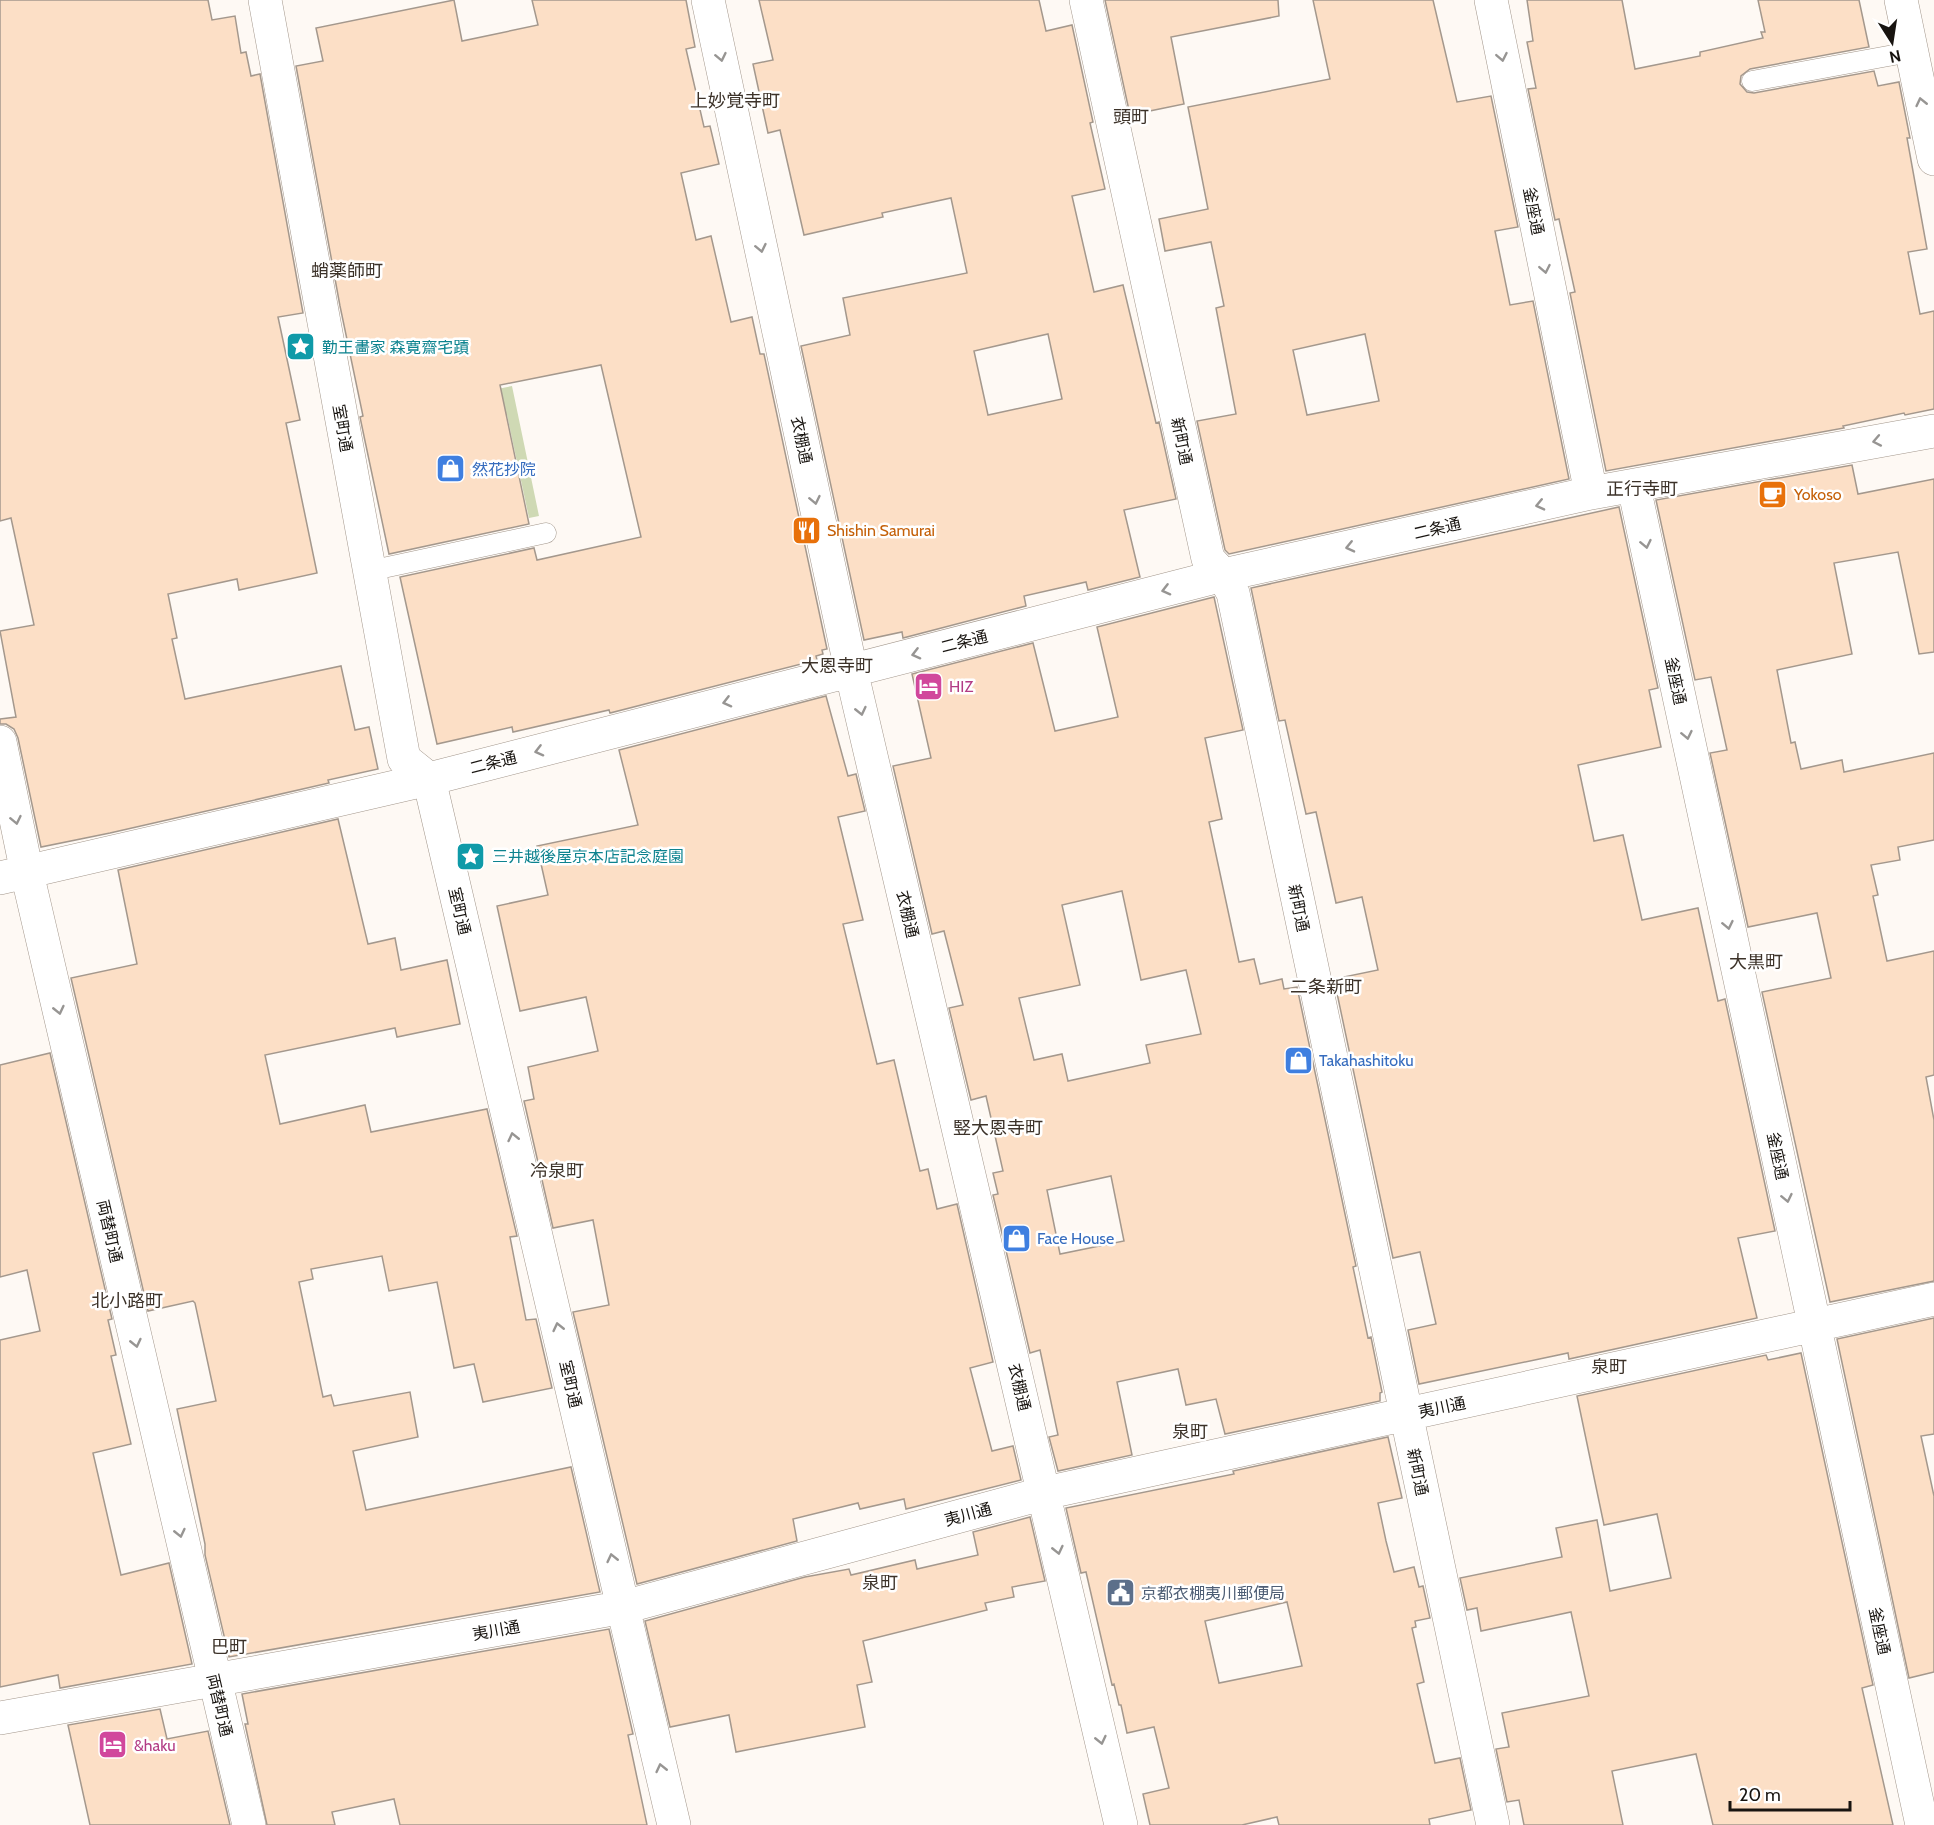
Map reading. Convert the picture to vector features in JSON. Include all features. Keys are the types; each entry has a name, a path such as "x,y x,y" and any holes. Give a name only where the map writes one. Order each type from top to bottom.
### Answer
{"street":[{"name":"室町通","path":"265,0 404,759 429,779 674,1825"},
{"name":"衣棚通","path":"708,0 851,670 1121,1825"},
{"name":"新町通","path":"1086,0 1208,559 1223,575 1233,593 1493,1825"},
{"name":"釜座通","path":"1491,0 1591,493"},
{"path":"1900,0 1934,159"},
{"name":"二条通","path":"14,875 429,779 1223,575 1591,493 1634,487 1934,430"},
{"name":"釜座通","path":"1634,487 1922,1825"},
{"name":"両替町通","path":"0,742 14,875 249,1825"},
{"name":"夷川通","path":"0,1718 624,1607 1045,1493 1934,1299"}],"lane":[{"path":"1752,81 1910,52"},
{"path":"369,571 546,533"}],"green space":[{"path":"512,386 539,516 529,518 507,415 478,421 472,394"}],"building":[{"path":"0,0 208,0 212,20 235,16 241,53 246,52 251,76 260,74 303,313 278,317 300,420 286,423 317,573 239,590 237,579 168,594 177,638 172,639 185,699 341,666 355,730 369,727 378,769 328,780 329,783 41,847 18,738 14,729 6,724 0,724 0,719 16,717 0,631 34,625 11,518 0,521"},
{"path":"454,0 462,41 538,25 532,0 686,0 695,47 686,49 704,127 710,126 719,164 681,173 696,240 711,236 731,322 752,317 760,354 764,354 827,649 822,650 823,654 816,656 817,660 610,713 609,710 513,732 512,727 437,744 400,577 534,548 537,560 641,537 601,365 500,385 529,524 389,554 360,417 363,416 340,306 296,66 323,61 316,28"},
{"path":"759,0 1039,0 1046,31 1072,25 1105,189 1072,196 1094,292 1123,285 1156,423 1159,422 1176,499 1124,510 1140,577 1088,590 1086,582 1024,596 1026,606 903,638 902,632 864,640 801,346 850,335 843,298 967,273 951,198 882,213 883,217 804,235 780,130 768,133 753,64 773,60","holes":["1048,334 1062,399 988,415 974,351"]},
{"path":"1105,0 1278,0 1279,16 1171,37 1184,104 1130,115"},
{"path":"1313,0 1433,0 1457,102 1491,96 1518,227 1495,231 1510,305 1533,301 1569,479 1229,554 1225,550 1197,421 1236,414 1216,308 1224,306 1211,242 1165,251 1159,219 1208,209 1188,107 1330,79","holes":["1365,334 1379,401 1307,415 1293,350"]},
{"path":"1527,0 1622,0 1635,69 1700,56 1700,52 1763,38 1761,32 1765,32 1758,0 1859,0 1869,47 1750,69 1741,76 1740,84 1747,92 1754,93 1874,71 1878,86 1899,82 1927,249 1908,252 1920,314 1934,311 1934,409 1905,415 1904,413 1843,426 1844,428 1606,471 1570,293 1575,292 1559,219 1555,220 1528,89 1536,88 1527,42 1533,41"},
{"path":"1852,465 1858,494 1934,479 1934,652 1919,654 1898,552 1834,563 1852,654 1777,670 1791,743 1795,742 1801,769 1842,760 1844,772 1934,753 1934,840 1898,847 1900,860 1871,865 1878,895 1873,896 1887,961 1934,951 1934,1075 1926,1077 1934,1120 1934,1281 1830,1302 1762,992 1831,978 1817,913 1748,927 1710,753 1727,750 1711,677 1695,680 1656,500"},
{"path":"1619,507 1658,688 1649,690 1661,747 1578,765 1594,841 1623,835 1642,920 1698,908 1718,1001 1725,999 1775,1231 1738,1238 1757,1318 1569,1359 1568,1353 1419,1384 1408,1330 1436,1324 1420,1252 1393,1258 1334,979 1378,970 1362,897 1336,903 1316,812 1306,814 1285,720 1279,721 1251,588"},
{"path":"1214,597 1243,730 1205,738 1222,819 1209,822 1239,962 1254,959 1260,984 1282,979 1284,989 1297,987 1356,1266 1353,1267 1382,1392 1380,1401 1225,1434 1216,1399 1186,1405 1178,1369 1117,1382 1132,1455 1058,1471 1049,1437 1058,1435 1040,1350 1030,1353 993,1195 998,1194 993,1173 1003,1171 986,1096 971,1100 949,1008 963,1005 944,931 932,934 893,766 931,758 912,674 1033,643 1055,731 1118,717 1097,627","holes":["1122,891 1141,980 1186,970 1201,1034 1146,1045 1150,1063 1068,1081 1062,1054 1034,1060 1019,998 1080,985 1062,905","1111,1176 1124,1241 1060,1254 1047,1190"]},
{"path":"826,696 848,776 856,774 865,811 838,817 863,920 843,924 877,1064 894,1060 920,1171 928,1169 937,1209 957,1204 993,1362 970,1368 992,1451 1013,1446 1021,1480 906,1509 904,1499 860,1509 858,1503 793,1519 797,1541 637,1584 573,1312 609,1305 593,1220 553,1228 524,1101 534,1099 528,1067 598,1051 586,997 520,1011 497,906 548,895 537,846 638,825 619,750"},
{"path":"338,819 368,944 395,938 401,970 447,960 460,1024 397,1037 395,1028 265,1055 280,1124 365,1105 371,1132 487,1109 517,1236 510,1237 526,1320 536,1319 552,1388 483,1402 474,1364 454,1368 437,1282 389,1291 382,1256 311,1269 313,1279 299,1282 323,1397 331,1395 334,1406 410,1392 418,1437 353,1451 366,1510 571,1467 600,1592 229,1657 205,1555 205,1544 177,1409 216,1401 195,1303 193,1301 148,1311 71,978 137,964 118,870"},
{"path":"50,1053 112,1319 108,1320 116,1355 111,1356 131,1444 93,1453 121,1575 169,1563 192,1664 60,1688 58,1675 0,1687 0,1340 40,1331 27,1270 0,1277 0,1065"},
{"path":"1934,1318 1934,1434 1921,1436 1934,1496 1934,1672 1909,1678 1837,1339"},
{"path":"1801,1353 1873,1685 1862,1688 1893,1825 1713,1825 1696,1754 1612,1771 1623,1825 1524,1825 1519,1800 1507,1802 1496,1749 1509,1747 1502,1713 1589,1696 1571,1612 1481,1631 1477,1608 1467,1610 1460,1578 1562,1557 1556,1528 1597,1520 1610,1591 1671,1578 1657,1514 1604,1525 1577,1396 1766,1355 1768,1360"},
{"path":"1388,1437 1402,1498 1378,1503 1386,1541 1394,1572 1414,1567 1419,1587 1423,1586 1430,1618 1415,1621 1416,1627 1412,1628 1424,1682 1417,1684 1435,1763 1460,1758 1471,1810 1429,1819 1430,1825 1279,1825 1277,1817 1242,1825 1150,1825 1143,1794 1169,1788 1154,1727 1127,1733 1121,1705 1119,1705 1114,1684 1112,1685 1086,1572 1081,1573 1066,1508 1234,1474 1233,1471","holes":["1287,1602 1302,1666 1219,1683 1205,1621"]},
{"path":"1030,1517 1045,1581 1012,1587 1014,1597 985,1603 987,1610 863,1641 872,1682 857,1685 865,1727 736,1752 729,1715 670,1727 645,1621 805,1577 849,1569 851,1575 915,1560 917,1569 978,1555 973,1532"},
{"path":"609,1629 633,1734 628,1735 647,1825 400,1825 394,1799 332,1812 335,1825 267,1825 245,1724 248,1724 242,1694"},
{"path":"160,1709 167,1739 208,1731 230,1825 90,1825 68,1725"}],"place":[{"name":"勤王畵家 森寛齋宅蹟","path":"301,347"},
{"name":"然花抄院","path":"451,469"},
{"name":"Yokoso","path":"1773,494"},
{"name":"Shishin Samurai","path":"806,530"},
{"name":"HIZ","path":"928,686"},
{"name":"三井越後屋京本店記念庭園","path":"471,856"},
{"name":"Takahashitoku","path":"1298,1060"},
{"name":"Face House","path":"1016,1238"},
{"name":"京都衣棚夷川郵便局","path":"1120,1593"},
{"name":"&haku","path":"113,1745"}],"district":[{"name":"上妙覚寺町","path":"735,101"},
{"name":"頭町","path":"1131,117"},
{"name":"蛸薬師町","path":"347,271"},
{"name":"正行寺町","path":"1642,489"},
{"name":"大恩寺町","path":"837,666"},
{"name":"大黒町","path":"1756,962"},
{"name":"二条新町","path":"1326,987"},
{"name":"竪大恩寺町","path":"998,1128"},
{"name":"冷泉町","path":"557,1171"},
{"name":"北小路町","path":"127,1301"},
{"name":"泉町","path":"1609,1367"},
{"name":"泉町","path":"1190,1432"},
{"name":"泉町","path":"880,1583"},
{"name":"巴町","path":"229,1647"}]}
